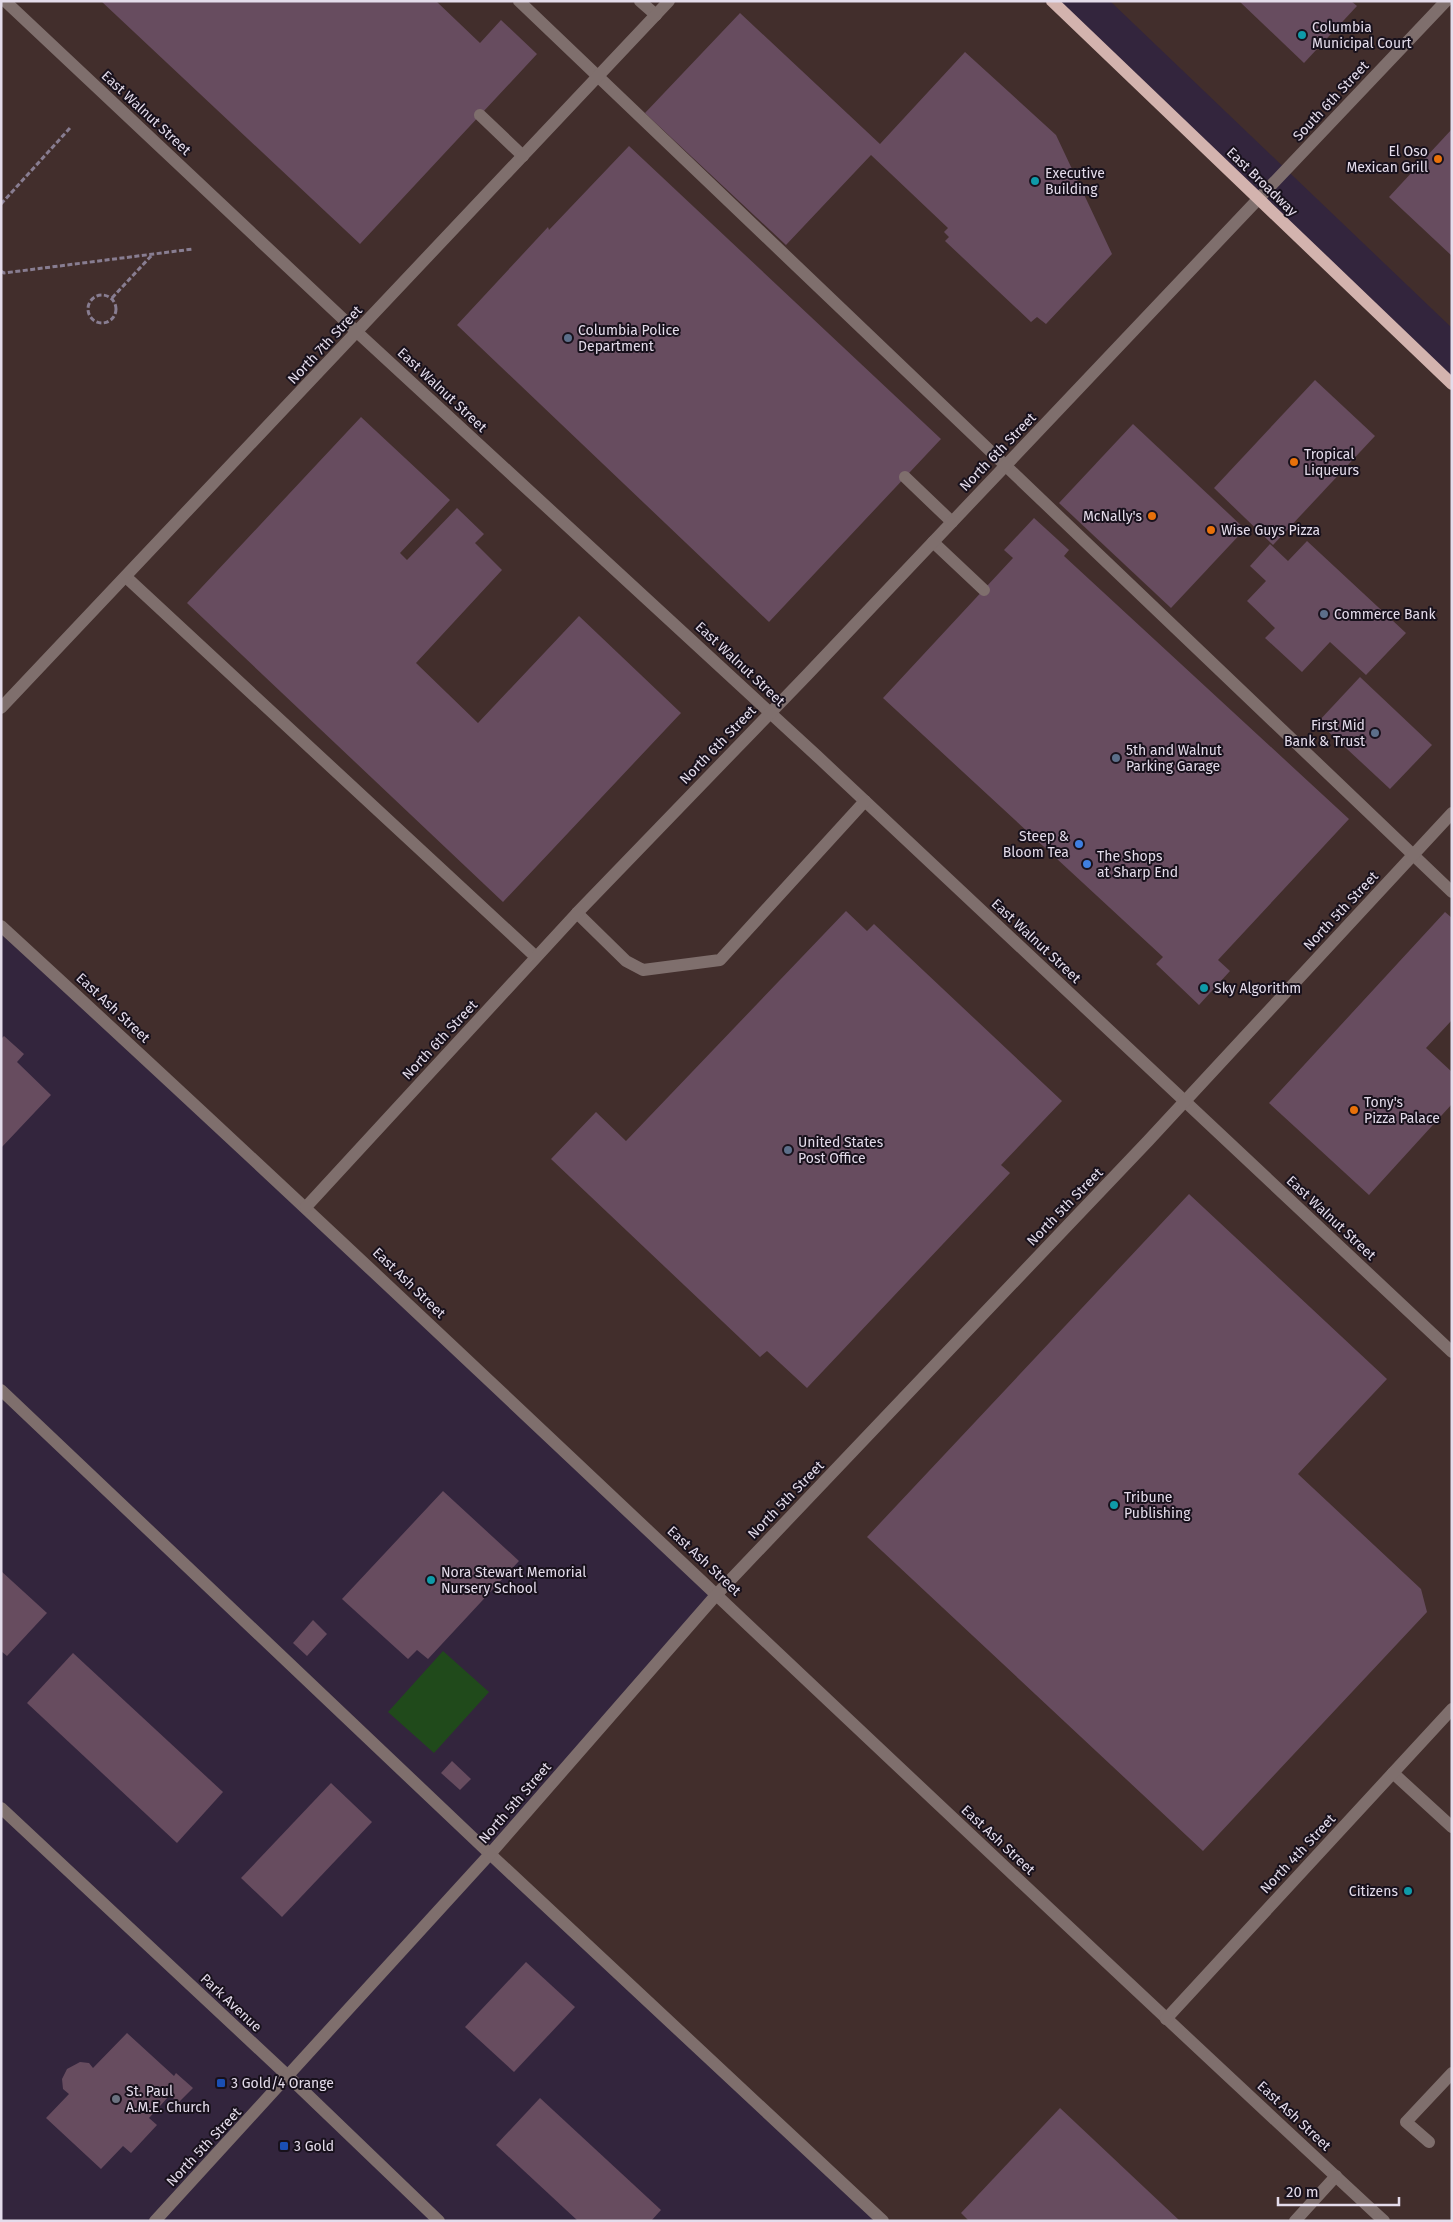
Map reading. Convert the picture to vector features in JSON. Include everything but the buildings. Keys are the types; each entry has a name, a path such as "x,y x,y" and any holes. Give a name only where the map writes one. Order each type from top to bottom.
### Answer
{"main road":[{"name":"East Broadway","path":"1052,1 1452,384"}],"street":[{"name":"East Walnut Street","path":"6,1 358,333 770,713 1452,1352"},
{"path":"519,1 1452,892"},
{"path":"640,1 656,15"},
{"name":"North 7th Street","path":"1,708 358,333 669,1"},
{"name":"South 6th Street","path":"1259,199 1446,1"},
{"path":"480,115 523,156"},
{"name":"North 6th Street","path":"306,1207 576,913 770,713 1259,199"},
{"path":"905,477 952,522"},
{"path":"933,542 984,590"},
{"path":"126,577 536,957"},
{"path":"576,913 626,961 643,970 720,960 864,801"},
{"name":"North 5th Street","path":"155,2221 289,2077 490,1854 717,1594 1185,1102 1452,813"},
{"name":"East Ash Street","path":"1,926 306,1207 1166,2019 1384,2221"},
{"path":"1,1390 490,1854 884,2221"},
{"name":"North 4th Street","path":"1166,2019 1452,1709"},
{"path":"1393,1773 1452,1827"},
{"name":"Park Avenue","path":"1,1808 289,2077 439,2221"},
{"path":"1429,2142 1406,2122 1452,2073"},
{"path":"1295,2221 1336,2176"}],"path":[{"path":"1,204 70,128"},
{"path":"1,271 4,273 193,249"},
{"path":"112,298 153,254"},
{"path":"104,294 112,298 116,307 111,320 103,324 90,318 87,309 94,297 104,294"}],"shaded area":[{"path":"1,1 1052,1 1452,384 1452,2221 883,2221 490,1854 717,1594 1,926"},
{"path":"1110,1 1452,1 1452,328"}],"green space":[{"path":"443,1651 489,1692 434,1753 388,1712"}],"place":[{"name":"Columbia Municipal Court","path":"1302,35"},
{"name":"El Oso Mexican Grill","path":"1438,159"},
{"name":"Executive Building","path":"1035,181"},
{"name":"Columbia Police Department","path":"568,338"},
{"name":"Tropical Liqueurs","path":"1294,462"},
{"name":"McNally's","path":"1152,516"},
{"name":"Wise Guys Pizza","path":"1211,530"},
{"name":"Commerce Bank","path":"1324,614"},
{"name":"First Mid Bank & Trust","path":"1375,733"},
{"name":"5th and Walnut Parking Garage","path":"1116,758"},
{"name":"Steep & Bloom Tea","path":"1079,844"},
{"name":"The Shops at Sharp End","path":"1087,864"},
{"name":"Sky Algorithm","path":"1204,988"},
{"name":"Tony's Pizza Palace","path":"1354,1110"},
{"name":"United States Post Office","path":"788,1150"},
{"name":"Tribune Publishing","path":"1114,1505"},
{"name":"Nora Stewart Memorial Nursery School","path":"431,1580"},
{"name":"Citizens","path":"1408,1891"},
{"name":"3 Gold/4 Orange","path":"221,2083"},
{"name":"St. Paul A.M.E. Church","path":"116,2099"},
{"name":"3 Gold","path":"284,2146"}]}
